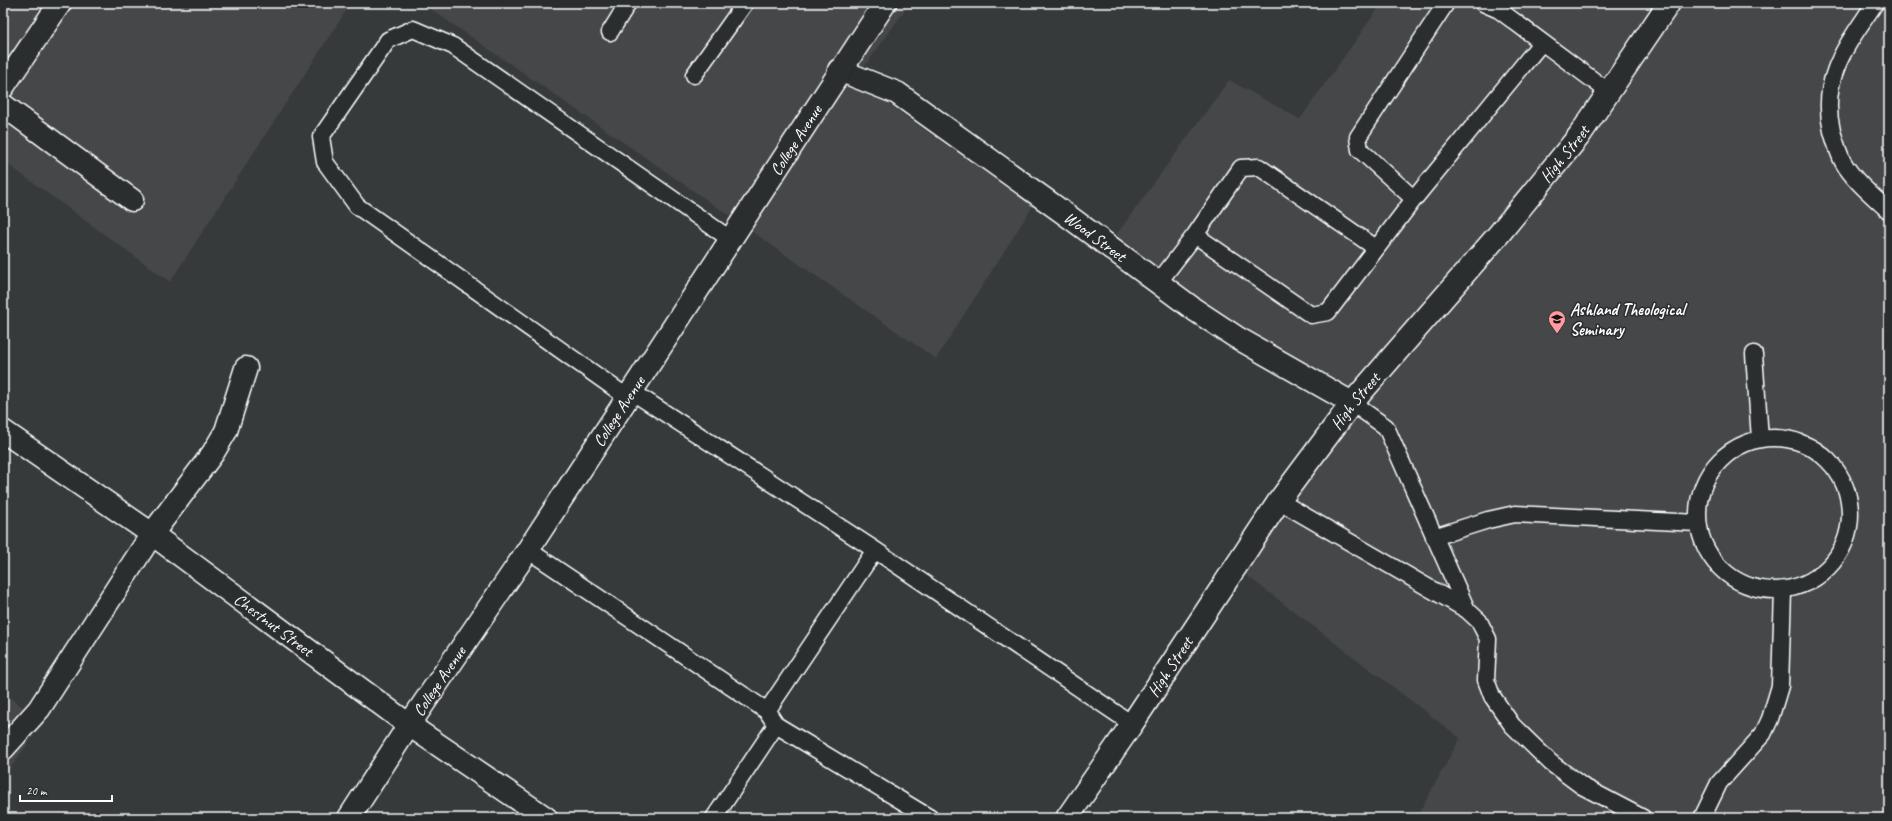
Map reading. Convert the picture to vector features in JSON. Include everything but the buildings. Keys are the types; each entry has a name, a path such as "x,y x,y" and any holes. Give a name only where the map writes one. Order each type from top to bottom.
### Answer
{"street":[{"path":"3,87 60,3"},
{"name":"College Avenue","path":"349,818 409,725 528,550 839,70 885,3"},
{"name":"High Street","path":"1066,818 1132,724 1279,501 1352,403 1500,234 1579,136 1669,3"},
{"name":"Wood Street","path":"839,70 896,93 1158,283 1236,337 1352,403"},
{"path":"3,105 132,200"},
{"path":"3,749 39,709 152,534 213,452 226,431 246,368"},
{"name":"Chestnut Street","path":"3,431 152,534 409,725 546,818"}],"lane":[{"path":"610,32 628,3"},
{"path":"694,75 745,3"},
{"path":"1414,200 1360,150 1358,137 1446,3"},
{"path":"1483,3 1499,10 1609,92"},
{"path":"1875,3 1852,38 1834,71 1830,86 1828,104 1830,121 1836,145 1844,163 1868,191 1889,211"},
{"path":"730,239 453,46 413,29 388,40 321,137 325,162 357,206 629,394 875,550 1132,724"},
{"path":"1195,235 1311,315 1328,312 1414,200 1542,42"},
{"path":"1158,283 1195,235 1241,168 1259,168 1376,248"},
{"path":"1754,354 1760,439"},
{"path":"1352,403 1386,427 1467,610"},
{"path":"1783,438 1805,444 1832,463 1845,483 1852,507 1851,527 1827,572 1805,586 1783,591 1751,588 1725,574 1708,554 1704,546 1698,523 1698,510 1703,487 1713,469 1736,448 1760,439 1783,438"},
{"path":"1279,501 1467,610 1479,621 1488,639 1486,680 1492,696 1512,725 1551,763 1582,786 1643,818"},
{"path":"1434,537 1488,520 1515,514 1698,523"},
{"path":"528,550 767,711 776,724 930,818"},
{"path":"767,711 875,550"},
{"path":"1702,818 1720,783 1763,734 1770,719 1780,686 1783,591"},
{"path":"714,818 776,724"}],"shaded area":[{"path":"3,3 351,3 170,282 3,161"},
{"path":"422,3 910,3 855,80 1033,206 936,359"},
{"name":"Ashland Theological Seminary","path":"1382,3 1889,3 1889,818 1416,818 1460,738 1242,572 1347,415 1103,253 1229,80 1300,119"},
{"path":"3,693 44,722 3,778"}],"place":[{"name":"Ashland Theological Seminary","path":"1557,334"}]}
